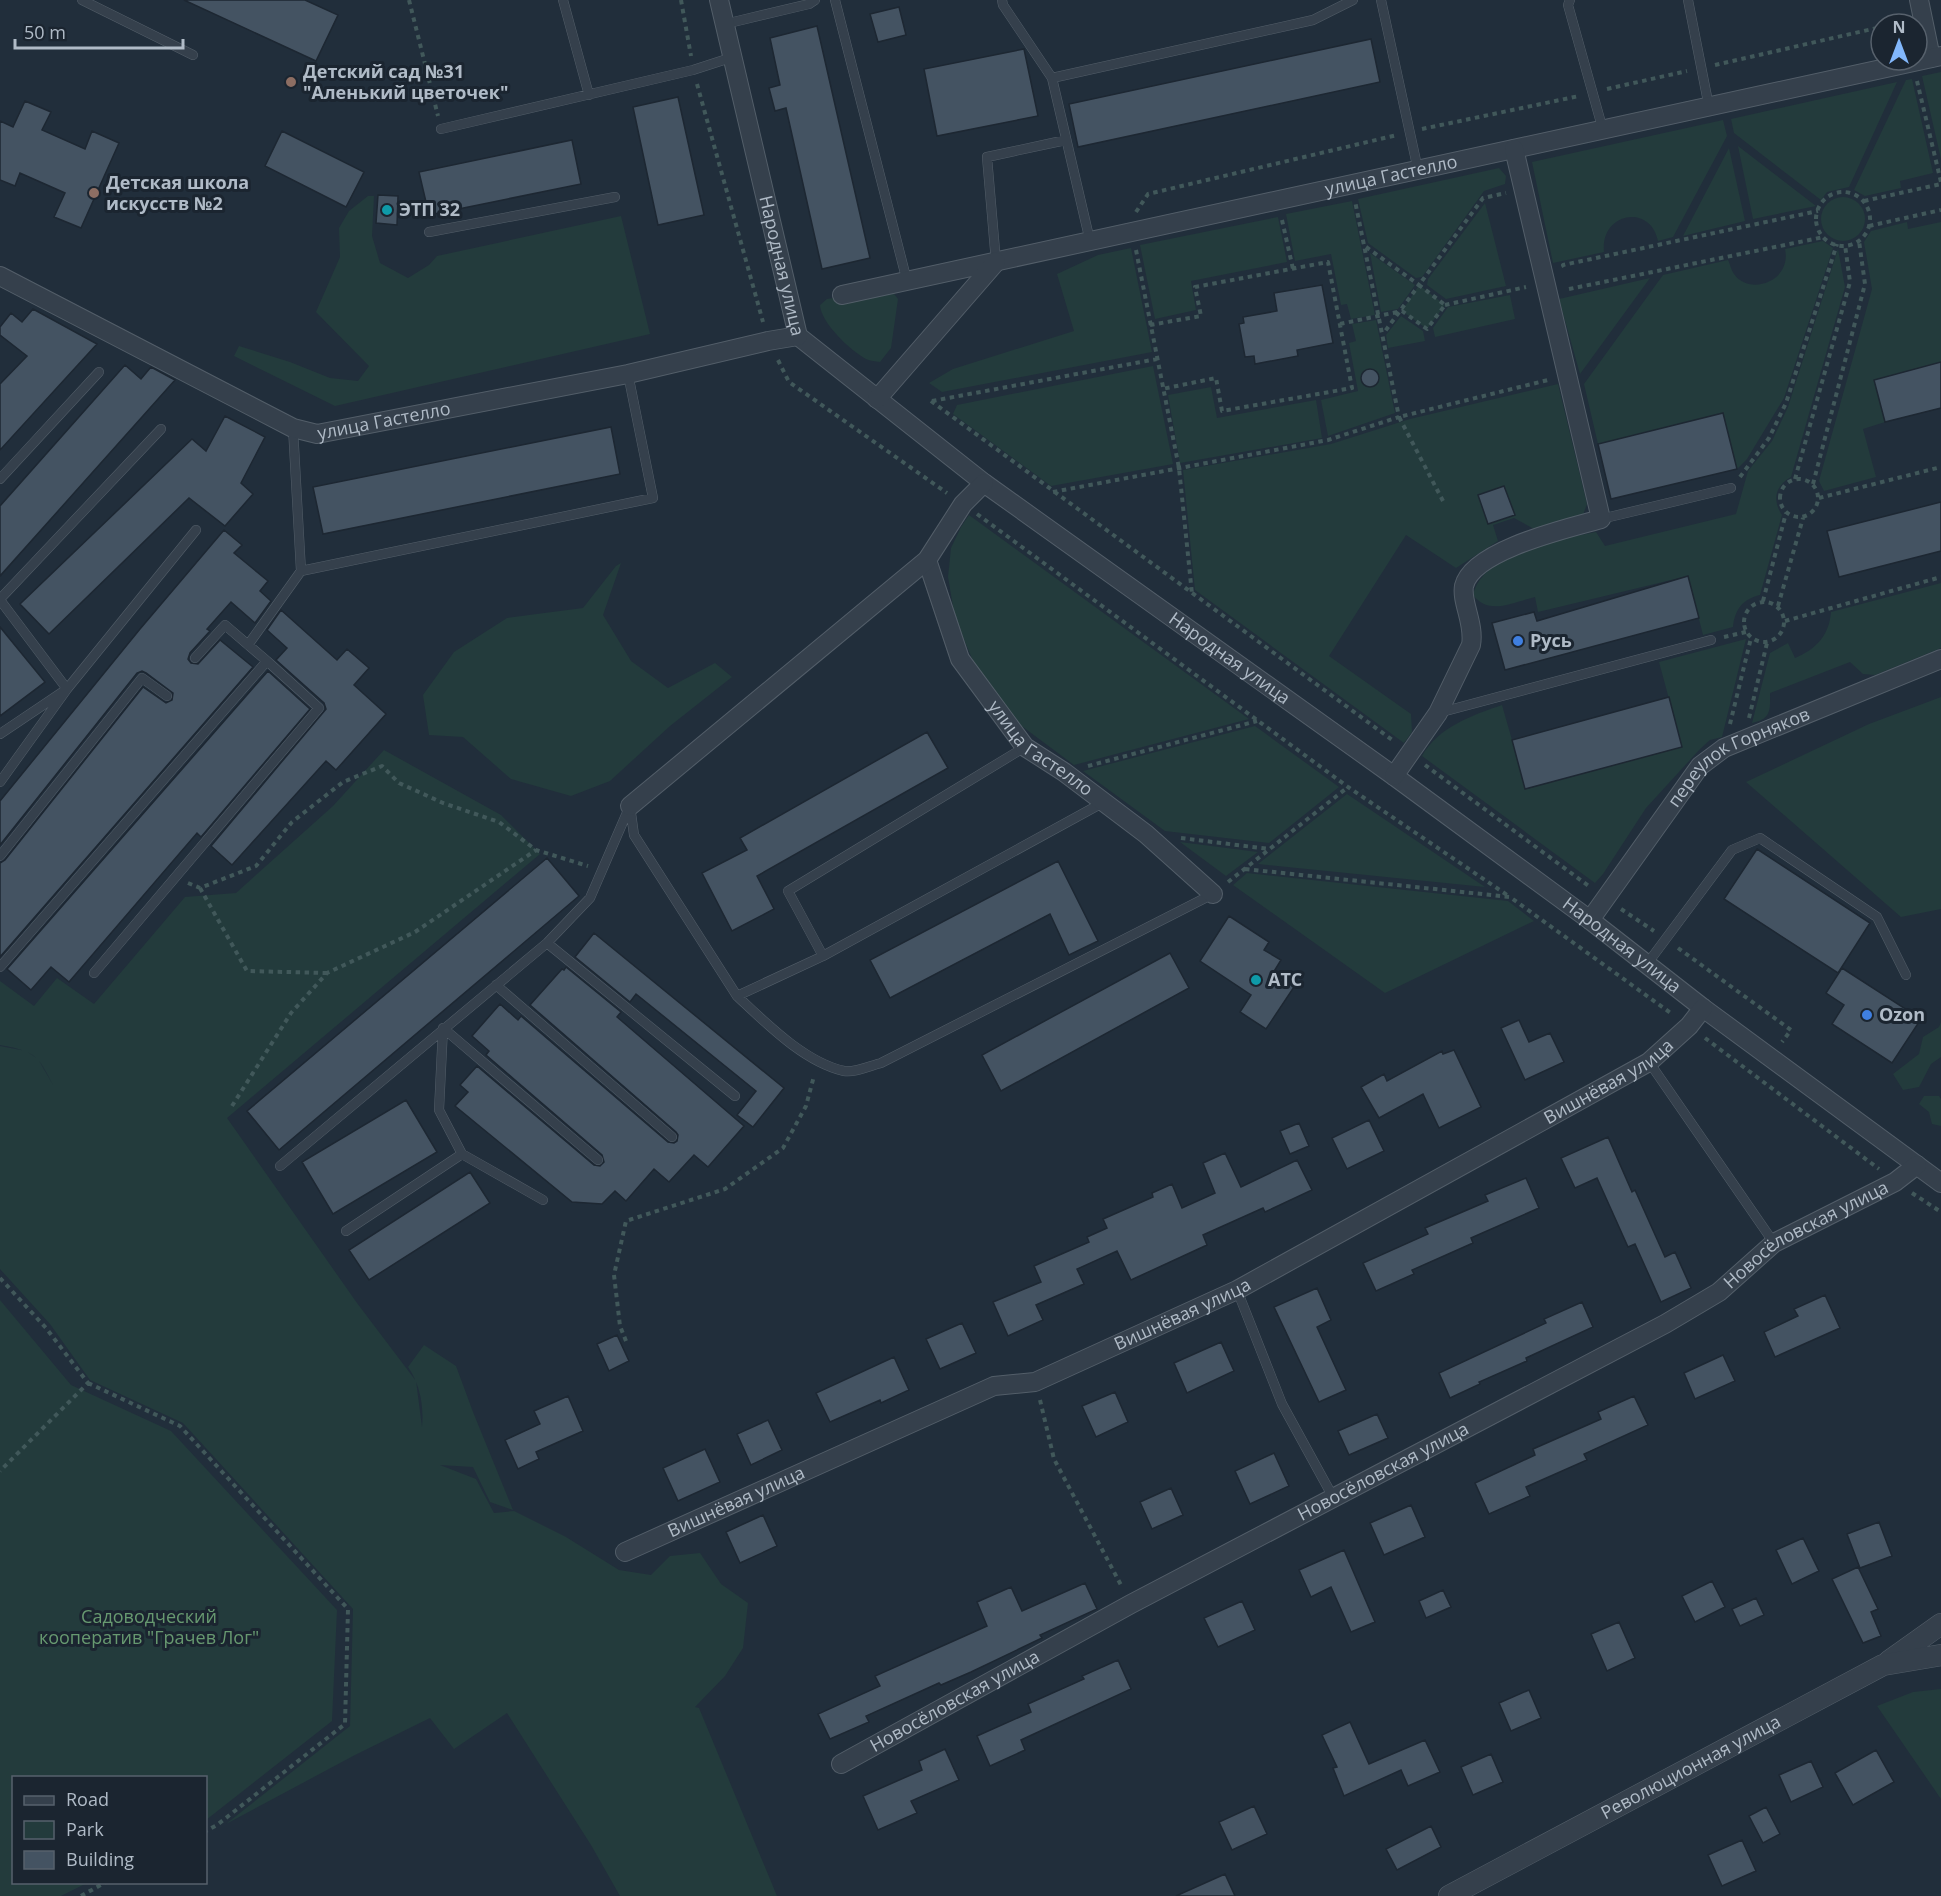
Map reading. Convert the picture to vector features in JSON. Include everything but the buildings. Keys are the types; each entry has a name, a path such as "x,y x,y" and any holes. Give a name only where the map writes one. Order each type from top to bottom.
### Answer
{"street":[{"name":"Народная улица","path":"719,0 798,336 984,483 1394,776 1941,1183"},
{"path":"1919,0 1936,57"},
{"name":"улица Гастелло","path":"842,295 1870,72"},
{"path":"1394,776 1438,713 1471,645 1473,633 1463,590 1466,578 1488,560 1516,544 1601,519 1514,149"},
{"path":"878,399 996,262"},
{"name":"улица Гастелло","path":"0,276 293,428 317,434 628,374 798,336"},
{"path":"630,806 927,560 963,504 984,483"},
{"name":"улица Гастелло","path":"927,560 960,659 1025,747 1064,772 1146,834 1213,894"},
{"name":"переулок Горняков","path":"1590,920 1700,766 1724,748 1941,659"},
{"name":"Вишнёвая улица","path":"625,1552 994,1386 1035,1382 1237,1290 1649,1062 1689,1026 1703,1008"},
{"name":"Новосёловская улица","path":"842,1764 1131,1604 1665,1324 1719,1292 1774,1243 1895,1182 1917,1165"},
{"path":"1883,1665 1941,1624"},
{"path":"1931,1657 1941,1665"},
{"name":"Революционная улица","path":"1449,1896 1883,1665 1931,1657"}],"lane":[{"path":"82,0 193,56"},
{"path":"563,0 589,95"},
{"path":"725,24 810,4 815,0"},
{"path":"835,0 907,281"},
{"path":"1002,0 1003,5 1052,78 1090,241"},
{"path":"1052,78 1313,20 1353,0"},
{"path":"1381,0 1418,170"},
{"path":"1570,0 1568,5 1603,130"},
{"path":"1689,0 1709,106"},
{"path":"441,129 693,70 733,57"},
{"path":"996,262 987,157 1066,140"},
{"path":"429,232 615,197"},
{"path":"0,479 99,372"},
{"path":"301,571 653,498 628,374"},
{"path":"248,645 301,571 293,428"},
{"path":"66,689 0,599 161,429"},
{"path":"1601,519 1731,488"},
{"path":"0,782 66,689 196,530"},
{"path":"94,973 319,708 225,625 195,658"},
{"path":"1438,713 1711,640"},
{"path":"0,967 267,661"},
{"path":"0,856 142,678 167,696"},
{"path":"0,734 66,689"},
{"path":"823,956 788,891 1025,747"},
{"path":"737,996 823,956 1104,802"},
{"path":"280,1166 547,943 590,898 630,806"},
{"path":"630,806 634,835 737,996 776,1031 817,1061 846,1072 880,1064 1213,894"},
{"path":"1647,964 1732,849 1760,838 1877,917 1906,975"},
{"path":"547,943 735,1096"},
{"path":"496,985 672,1137"},
{"path":"444,1028 439,1110 462,1154 543,1200"},
{"path":"444,1028 597,1160"},
{"path":"1649,1062 1774,1243"},
{"path":"346,1231 462,1154"},
{"path":"1237,1290 1282,1404 1334,1497"}],"path":[{"path":"409,0 441,129"},
{"path":"1192,594 1179,468 1130,221 1148,194 1409,132 1869,30"},
{"path":"1863,201 1941,183 1914,72"},
{"path":"1352,184 1399,417 1443,501"},
{"path":"1382,335 1484,198 1523,189"},
{"path":"1842,192 1850,193 1863,201 1868,210 1869,226 1859,241 1845,245 1837,244 1824,237 1817,222 1818,211 1826,198 1842,192"},
{"path":"1278,201 1293,269"},
{"path":"1869,226 1941,210"},
{"path":"1818,211 1563,265 1569,291 1824,237"},
{"path":"1813,484 1865,284 1859,241"},
{"path":"1731,488 1769,438 1786,403 1837,244"},
{"path":"1796,479 1850,282 1845,245"},
{"path":"1366,247 1445,304"},
{"path":"1150,325 1201,316 1195,287 1328,262 1352,388 1221,411 1216,378 1162,389"},
{"path":"1340,324 1402,311 1427,329 1445,304 1566,278"},
{"path":"1156,359 932,401 1052,492 1605,898 1666,939 1791,1030 1770,1057"},
{"path":"1052,492 1328,440 1399,417 1568,375"},
{"path":"1819,498 1941,467"},
{"path":"1796,479 1805,479 1813,484 1819,498 1817,507 1803,517 1794,517 1786,513 1779,498 1781,489 1787,482 1796,479"},
{"path":"1763,601 1786,513"},
{"path":"1778,606 1803,517"},
{"path":"1785,621 1941,577"},
{"path":"1763,601 1778,606 1785,621 1778,637 1767,643 1751,638 1744,624 1744,616 1748,608 1763,601"},
{"path":"1711,640 1746,632"},
{"path":"1724,748 1751,638"},
{"path":"1744,740 1767,643"},
{"path":"1064,772 1258,721"},
{"path":"200,888 256,866 292,822 343,782 382,766 399,783 443,803 499,822 536,850 603,870"},
{"path":"1213,894 1348,787"},
{"path":"1180,838 1270,849"},
{"path":"232,1106 291,1013 327,973 415,932 536,850"},
{"path":"1245,869 1510,897 1757,1076 1895,1182 1941,1212"},
{"path":"176,878 200,888 247,971 327,973"},
{"path":"626,1341 620,1326 614,1275 626,1221 725,1190 783,1148 806,1106 817,1061"},
{"path":"0,1278 46,1328 88,1383 180,1426 348,1609 345,1724 207,1830"},
{"path":"1035,1382 1054,1459 1131,1604"},
{"path":"0,1471 88,1383"},
{"path":"81,1896 102,1884"}],"green space":[{"path":"1941,72 1941,159 1922,76"},
{"path":"1912,79 1933,173 1900,181 1901,188 1865,196 1854,190 1906,80"},
{"path":"1897,82 1849,187 1827,192 1821,200 1734,133 1731,119"},
{"path":"1723,120 1727,136 1673,237 1658,241 1653,229 1646,221 1636,217 1626,218 1617,221 1610,228 1605,239 1604,252 1553,263 1532,162"},
{"path":"1738,146 1816,206 1753,219"},
{"path":"1729,148 1745,221 1683,236"},
{"path":"1499,168 1506,176 1505,184 1484,191 1422,277 1416,278 1368,243 1358,199"},
{"path":"368,196 374,196 372,236 380,263 408,278 429,265 437,256 621,216 650,334 335,406 234,356 239,346 290,362 330,378 358,381 369,366 316,312 340,257 339,228 349,211"},
{"path":"1843,197 1858,204 1865,219 1858,234 1843,241 1828,234 1821,219 1828,204"},
{"path":"1352,201 1375,315 1351,319 1347,304 1341,305 1331,254 1295,261 1286,214"},
{"path":"1485,203 1506,286 1446,299 1427,285 1428,279"},
{"path":"1278,217 1287,262 1191,281 1196,310 1155,319 1140,245"},
{"path":"1907,222 1908,229 1941,222 1941,362 1874,380 1885,422 1863,429 1876,477 1824,491 1819,481 1872,289 1864,242 1871,231"},
{"path":"1823,241 1833,248 1784,398 1747,459 1737,469 1723,413 1598,444 1584,384 1663,275 1728,260 1733,272 1741,281 1759,284 1768,282 1782,270 1785,249"},
{"path":"1131,248 1152,352 942,392 929,383 953,369 1074,331 1057,274 1098,255"},
{"path":"1838,249 1845,287 1791,477 1778,489 1776,499 1782,515 1760,595 1749,599 1741,606 1733,627 1703,635 1688,576 1538,612 1535,597 1494,606 1486,605 1473,595 1480,580 1491,568 1524,550 1543,544 1596,532 1605,546 1736,514 1748,471 1772,441 1788,407"},
{"path":"1370,253 1415,285 1398,309 1381,312"},
{"path":"1650,278 1580,374 1559,299"},
{"path":"1419,285 1445,305 1427,329 1402,311"},
{"path":"891,290 898,299 891,348 880,362 868,360 853,350 831,328 820,305 827,299"},
{"path":"1510,295 1515,319 1435,337 1433,328 1448,307"},
{"path":"1401,316 1423,331 1425,341 1388,348 1386,335"},
{"path":"1376,320 1395,413 1328,436 1321,400 1358,391 1349,343 1356,341 1352,324"},
{"path":"1153,366 1173,464 1051,486 953,414 957,405"},
{"path":"1558,384 1587,504 1583,515 1534,529 1514,518 1493,525 1498,541 1456,568 1406,535 1329,656 1411,714 1412,732 1404,743 1195,590 1183,470 1331,444 1410,419"},
{"path":"1211,387 1217,418 1316,400 1322,438 1180,463 1168,395"},
{"path":"969,515 1249,719 1074,765 1015,721 976,668 955,618 948,577 951,548"},
{"path":"621,563 603,615 631,661 668,688 715,663 732,677 670,726 610,781 571,796 511,779 463,737 429,735 423,695 454,652 507,618 583,608 616,566"},
{"path":"1941,583 1941,648 1875,675 1863,674 1850,662 1770,693 1770,708 1766,716 1752,723 1770,653 1788,643 1795,658 1815,646 1824,635 1831,612"},
{"path":"1746,639 1722,737 1710,740 1700,749 1646,808 1595,883 1422,756 1437,737 1457,723 1502,705 1526,789 1682,747 1659,662"},
{"path":"1941,697 1941,909 1901,917 1746,782 1869,724"},
{"path":"1255,726 1339,787 1269,843 1165,831 1083,771"},
{"path":"384,750 501,815 540,854 227,1118 357,1303 415,1380 408,1367 424,1345 456,1366 513,1510 490,1502 473,1467 440,1465 476,1479 494,1513 514,1511 566,1537 619,1570 651,1575 670,1556 700,1553 721,1584 748,1603 743,1648 725,1676 695,1707 699,1708 777,1896 620,1896 591,1845 507,1713 454,1749 430,1718 226,1824 350,1726 353,1609 183,1423 90,1380 50,1324 0,1269 0,1046 23,1050 0,1045 0,981 34,1006 57,978 94,1004 185,897 236,893 333,806","holes":["416,1382 422,1403 422,1427"]},
{"path":"1347,794 1485,887 1258,864"},
{"path":"1180,842 1258,852 1226,876"},
{"path":"1247,873 1508,901 1534,921 1385,993 1233,885"},
{"path":"1941,1022 1941,1057 1931,1064 1919,1087 1903,1090 1893,1074 1919,1054 1923,1037 1939,1027"},
{"path":"1924,1096 1939,1096 1941,1099 1941,1126 1932,1124 1929,1112 1919,1104"},
{"name":"Cадоводческий кооператив \"Грачев Лог\"","path":"0,1300 71,1385 171,1431 337,1610 332,1721 207,1819 207,1776 12,1776 12,1884 85,1884 61,1896 0,1896"},
{"path":"1941,1689 1941,1799 1877,1706 1913,1692"}],"place":[{"name":"Детский сад №31 \"Аленький цветочек\"","path":"291,82"},
{"name":"Детская школа искусств №2","path":"94,193"},
{"name":"ЭТП 32","path":"387,210"},
{"name":"Русь","path":"1518,641"},
{"name":"АТС","path":"1256,980"},
{"name":"Ozon","path":"1867,1015"}]}
